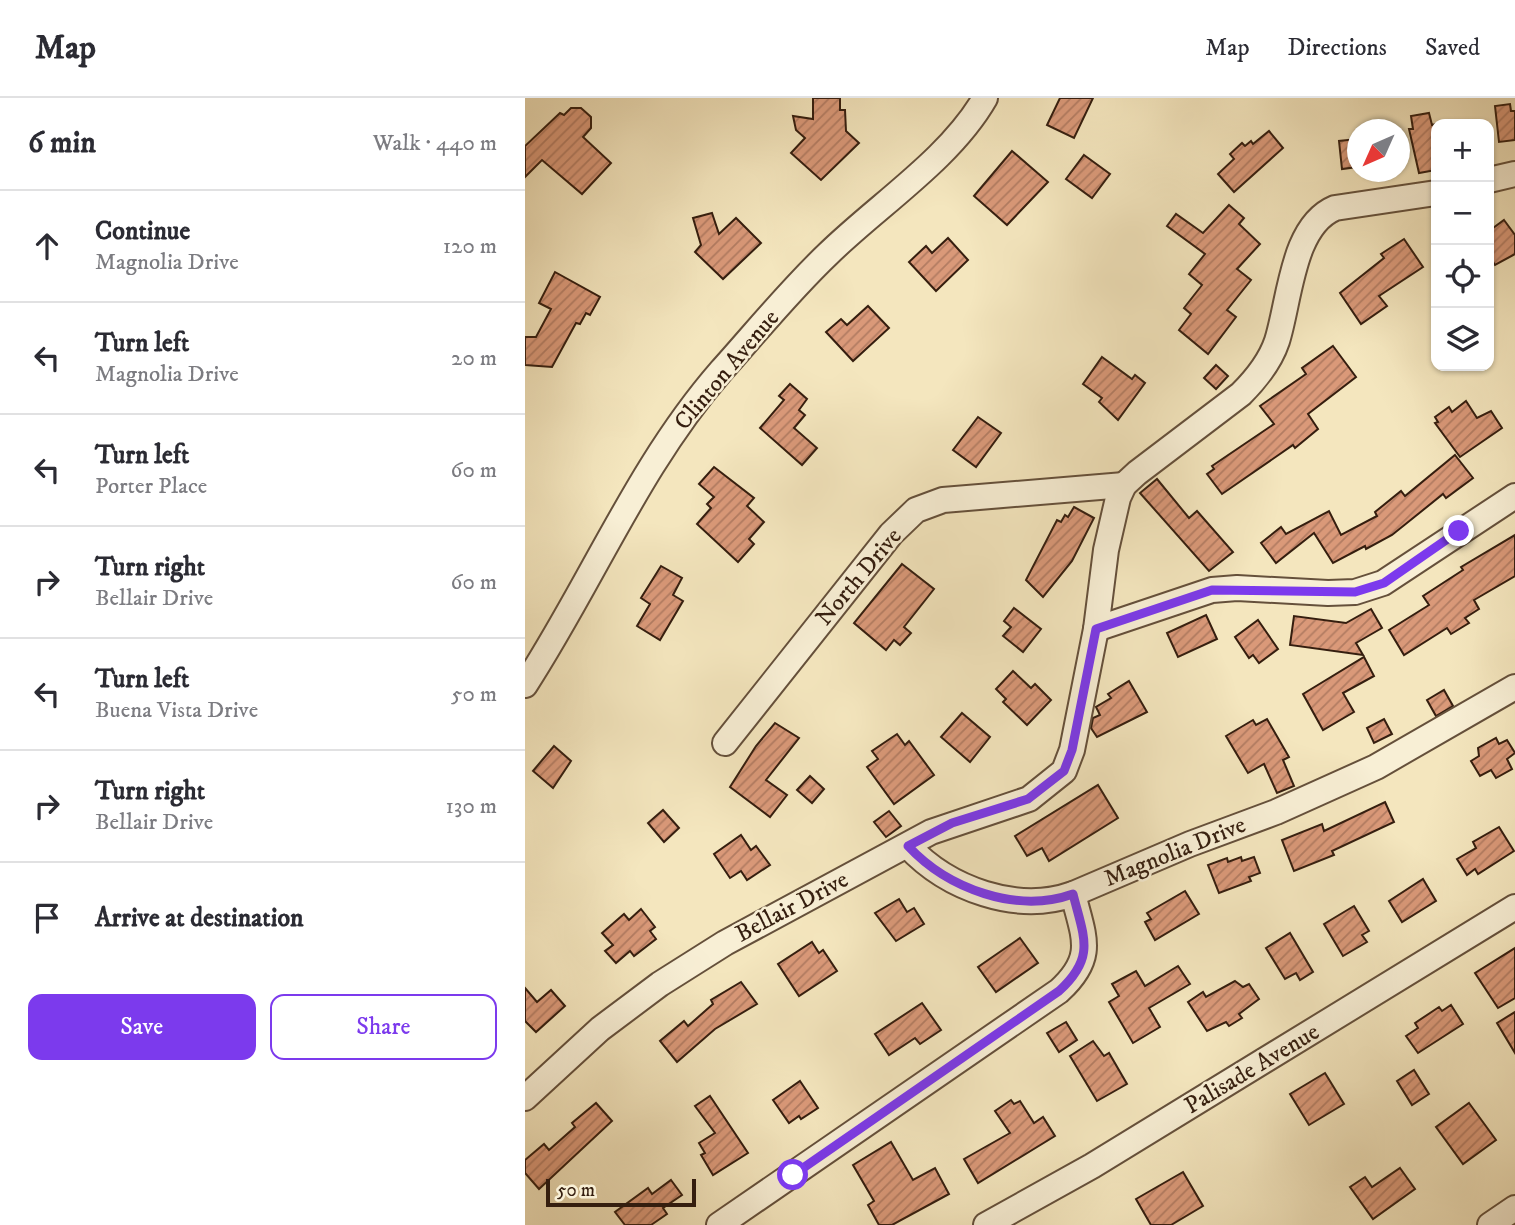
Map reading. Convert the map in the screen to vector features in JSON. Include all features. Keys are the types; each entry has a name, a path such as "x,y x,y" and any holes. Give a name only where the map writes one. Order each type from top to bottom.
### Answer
{"street":[{"name":"Clinton Avenue","path":"525,685 557,635 660,452 689,411 827,255 947,145 975,116 985,98"},
{"path":"1494,179 1515,174"},
{"path":"1431,194 1335,208 1315,220 1302,245 1276,343 1258,377 1241,394 1124,485 1113,512 1096,629 1212,590 1342,592 1384,583 1515,496"},
{"name":"North Drive","path":"725,743 891,534 916,510 943,500 1124,485"},
{"name":"Bellair Drive","path":"525,1098 600,1029 660,984 725,943 952,823 1028,799 1064,771 1072,750 1096,629"},
{"name":"Magnolia Drive","path":"719,1225 1059,991 1074,977 1085,959 1086,945 1073,894 1190,844 1276,812 1376,767 1515,687"},
{"path":"908,846 937,872 976,890 1029,903 1053,901 1073,894"},
{"name":"Palisade Avenue","path":"986,1225 1103,1159 1515,907"},
{"path":"1490,1225 1515,1208"}],"building":[{"path":"813,98 840,98 840,110 845,110 846,131 859,143 821,180 791,153 805,138 796,130 793,116 813,119"},
{"path":"1060,98 1093,98 1074,138 1047,125"},
{"path":"1510,104 1511,111 1515,111 1515,140 1499,142 1495,106"},
{"path":"571,108 581,108 591,117 591,128 583,137 611,163 582,194 542,160 525,177 525,146 560,113 564,115"},
{"path":"1429,113 1431,171 1419,173 1410,133 1410,129 1413,129 1411,116"},
{"path":"1269,131 1283,148 1234,192 1218,174 1234,159 1230,154 1242,143 1245,146 1251,141 1253,144"},
{"path":"1347,140 1347,168 1342,169 1339,141"},
{"path":"1012,151 1048,182 1007,225 974,196"},
{"path":"1084,155 1110,174 1092,198 1066,179"},
{"path":"1229,205 1244,218 1239,224 1260,244 1237,269 1251,280 1227,310 1236,317 1208,354 1179,330 1191,314 1184,308 1202,285 1189,274 1205,254 1167,226 1176,214 1203,233"},
{"path":"712,213 719,234 736,218 761,243 723,279 695,252 701,245 693,218"},
{"path":"1504,220 1515,235 1515,254 1495,265 1494,264 1494,227"},
{"path":"948,238 968,260 936,291 909,262 926,246 932,253"},
{"path":"1404,239 1423,267 1379,296 1387,306 1361,324 1340,293 1384,258 1381,254"},
{"path":"555,272 600,297 590,315 586,313 580,324 576,323 552,367 525,365 525,337 536,337 551,309 539,303"},
{"path":"868,306 889,328 853,361 826,332 841,319 847,325"},
{"path":"1333,346 1356,377 1308,414 1318,429 1295,448 1293,445 1222,494 1207,474 1214,469 1212,466 1274,424 1260,406 1306,374 1302,368"},
{"path":"1102,357 1132,379 1135,375 1145,383 1118,420 1099,402 1102,398 1083,384"},
{"path":"1216,365 1228,376 1216,389 1204,378"},
{"path":"790,384 807,399 799,410 805,415 794,428 817,448 802,465 760,428 784,400 779,396"},
{"path":"1466,401 1477,418 1491,411 1502,428 1460,457 1435,423 1438,422 1435,417 1449,407 1452,412"},
{"path":"978,417 1001,433 976,467 953,450"},
{"path":"1455,455 1473,478 1446,498 1443,494 1392,535 1366,549 1365,546 1333,563 1314,533 1276,563 1261,543 1281,527 1286,534 1329,511 1341,535 1377,516 1375,512 1401,491 1405,496"},
{"path":"714,467 754,498 747,506 764,522 749,539 754,544 738,562 697,524 711,508 707,504 714,497 699,484"},
{"path":"1157,479 1189,518 1197,511 1233,552 1209,571 1140,493"},
{"path":"1074,507 1094,518 1072,561 1043,597 1026,580 1057,520 1061,522 1065,515 1068,517"},
{"path":"1515,535 1515,576 1474,600 1479,609 1465,618 1469,623 1451,634 1447,628 1404,655 1389,630 1429,605 1423,596 1463,570 1461,567"},
{"path":"902,564 934,589 904,627 911,633 900,645 894,640 886,650 854,623"},
{"path":"661,566 682,578 673,595 683,601 660,640 637,626 650,604 641,598"},
{"path":"1014,608 1041,629 1023,652 1003,636 1011,627 1004,621"},
{"path":"1371,609 1382,628 1356,643 1363,655 1290,645 1294,616 1346,623"},
{"path":"1206,615 1217,639 1178,657 1167,633"},
{"path":"1258,620 1278,649 1259,663 1253,655 1249,658 1235,637"},
{"path":"1364,657 1374,676 1343,693 1354,712 1323,730 1303,694"},
{"path":"1013,671 1031,688 1035,684 1051,700 1027,725 1003,702 1006,699 996,689"},
{"path":"1129,681 1147,712 1097,737 1091,728 1093,718 1100,715 1096,707 1111,698 1108,694"},
{"path":"1444,690 1453,706 1436,716 1427,700"},
{"path":"962,713 990,737 970,762 941,737"},
{"path":"1267,719 1289,757 1283,760 1294,786 1277,793 1264,764 1248,773 1226,736 1253,720 1256,725"},
{"path":"1384,719 1392,734 1374,743 1367,728"},
{"path":"775,723 799,738 766,780 787,795 770,817 730,787 756,746"},
{"path":"897,734 905,745 909,741 934,775 894,804 867,767 878,759 872,751"},
{"path":"1496,738 1499,744 1507,740 1515,753 1507,759 1512,769 1496,778 1491,770 1480,776 1471,761 1479,756 1478,748"},
{"path":"554,746 571,761 553,788 533,771"},
{"path":"810,776 824,789 812,803 797,790"},
{"path":"1098,785 1118,818 1049,861 1042,848 1027,856 1015,836"},
{"path":"1385,802 1394,822 1332,851 1334,855 1294,871 1282,840 1322,824 1324,831"},
{"path":"663,810 679,828 664,842 648,823"},
{"path":"889,811 901,826 886,837 874,822"},
{"path":"1499,827 1514,851 1478,874 1475,869 1467,875 1457,859 1476,848 1473,842"},
{"path":"741,835 751,850 756,846 770,865 747,880 741,871 730,878 714,854"},
{"path":"1241,857 1242,861 1254,857 1260,873 1249,877 1251,881 1219,893 1208,865 1227,858 1228,862"},
{"path":"1423,879 1436,901 1402,922 1389,901"},
{"path":"1185,891 1199,914 1155,940 1145,922 1151,919 1147,913"},
{"path":"899,899 907,912 914,908 924,924 896,941 875,913"},
{"path":"1354,906 1369,931 1362,935 1367,942 1343,956 1324,924"},
{"path":"641,909 655,927 650,931 656,939 634,956 630,951 616,963 605,951 613,945 602,933 624,914 629,920"},
{"path":"1290,933 1313,972 1300,980 1296,973 1285,979 1266,948"},
{"path":"1020,938 1038,963 996,992 978,967"},
{"path":"812,942 819,953 823,950 837,971 799,996 778,964"},
{"path":"1515,948 1515,998 1498,1008 1475,973"},
{"path":"1178,966 1190,984 1149,1008 1160,1027 1133,1043 1109,1002 1119,996 1112,984 1136,971 1145,986"},
{"path":"1235,981 1243,987 1249,984 1259,999 1239,1014 1242,1018 1229,1026 1226,1022 1207,1031 1188,1002 1203,992 1206,997"},
{"path":"741,982 757,1004 715,1029 677,1062 660,1041 684,1021 688,1026 713,1004 711,1000"},
{"path":"525,988 537,1002 551,990 565,1006 536,1032 525,1021"},
{"path":"922,1003 941,1030 920,1044 915,1038 889,1055 875,1034"},
{"path":"1451,1005 1463,1024 1418,1053 1406,1036 1418,1028 1415,1023 1439,1007 1442,1011"},
{"path":"1515,1012 1515,1053 1497,1023"},
{"path":"1066,1022 1077,1040 1059,1052 1047,1033"},
{"path":"1093,1041 1104,1056 1109,1053 1127,1084 1097,1101 1070,1056"},
{"path":"1414,1070 1429,1094 1412,1105 1397,1081"},
{"path":"1325,1073 1344,1104 1309,1125 1290,1094"},
{"path":"800,1081 818,1108 789,1123 773,1100"},
{"path":"710,1096 748,1153 713,1175 701,1155 705,1153 699,1143 715,1133 695,1106"},
{"path":"1011,1100 1014,1104 1020,1101 1034,1123 1043,1117 1055,1136 978,1183 964,1159 1010,1133 995,1111"},
{"path":"596,1103 612,1121 539,1189 525,1173 525,1160 544,1144 549,1150 575,1127 572,1123"},
{"path":"1469,1103 1496,1140 1463,1164 1436,1127"},
{"path":"891,1142 913,1180 935,1168 949,1194 892,1225 879,1225 868,1205 874,1201 853,1165"},
{"path":"1400,1168 1415,1189 1373,1219 1350,1187 1365,1177 1372,1187"},
{"path":"1183,1172 1203,1206 1171,1225 1151,1225 1136,1199"},
{"path":"671,1180 682,1195 663,1208 667,1214 651,1225 625,1225 615,1212 648,1188 652,1194"}],"route":[{"path":"793,1175 1059,991 1074,977 1085,959 1086,945 1073,894 1053,901 1029,903 976,890 937,872 908,846 952,823 1028,799 1064,771 1072,750 1096,629 1212,590 1237,588 1355,592 1384,583 1459,531"}]}
